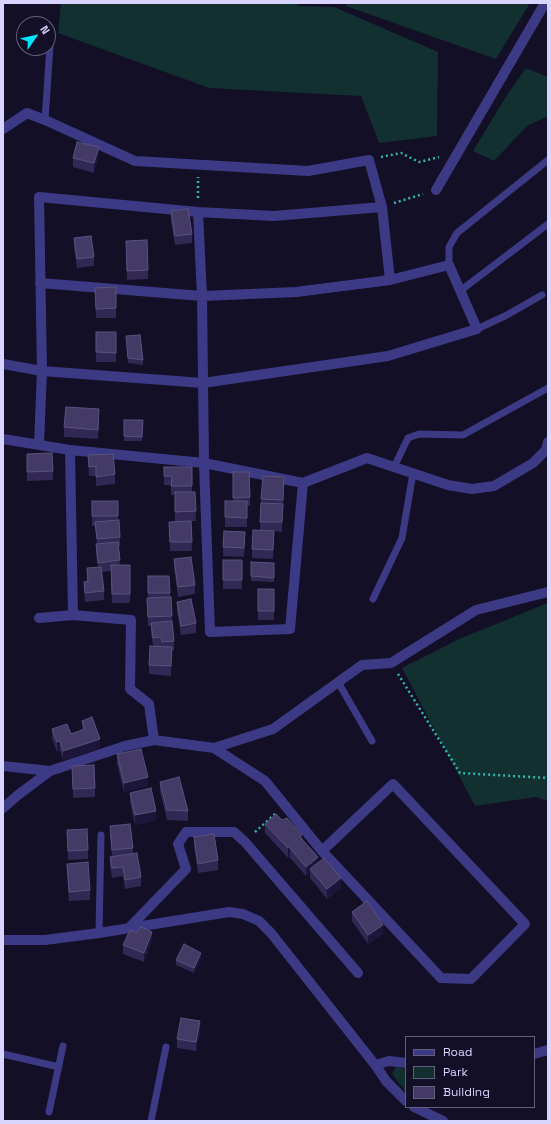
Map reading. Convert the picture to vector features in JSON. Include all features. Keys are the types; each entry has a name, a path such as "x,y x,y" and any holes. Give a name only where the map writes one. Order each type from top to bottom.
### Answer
{"street":[{"path":"436,190 545,3"},
{"path":"3,129 27,113 135,161 308,171 369,160 382,207 390,280"},
{"path":"39,444 42,371 39,197 198,212 274,216 382,207"},
{"path":"198,212 202,296 204,463 210,632 290,629 303,483"},
{"path":"3,364 42,371 203,383 388,356 477,329 449,265 390,280 296,292 202,296 40,283"},
{"path":"3,439 70,450 204,463 303,483 367,458 448,485 472,488 494,486 533,463 546,450 548,442"},
{"path":"70,450 73,616"},
{"path":"214,748 273,729 362,665 391,663 476,610 548,592"},
{"path":"40,618 73,616 130,620 130,689 149,704 154,740"},
{"path":"3,808 50,771 125,746 154,740 214,748 265,781 322,851 441,978 471,979 525,924 394,784 322,851"},
{"path":"3,766 50,771"},
{"path":"130,927 186,869 178,844 186,832 234,832 245,842 358,973"},
{"path":"3,940 45,940 100,933 229,912 243,914 259,921 272,933 376,1066 386,1081 405,1100"},
{"path":"535,1054 548,1050"},
{"path":"376,1066 382,1062 389,1061 405,1063"},
{"path":"416,1108 443,1121"}],"lane":[{"path":"45,120 49,56"},
{"path":"449,265 449,246 457,233 548,160"},
{"path":"460,292 548,224"},
{"path":"477,329 542,295"},
{"path":"394,467 408,438 419,434 463,435 548,388"},
{"path":"373,599 402,538 413,473"},
{"path":"338,682 372,741"},
{"path":"100,933 101,835"},
{"path":"49,1112 63,1046"},
{"path":"150,1121 166,1047"},
{"path":"3,1054 59,1066"}],"path":[{"path":"369,160 401,153 419,162 458,152"},
{"path":"198,164 198,212"},
{"path":"382,207 436,190"},
{"path":"399,676 460,773 548,778"},
{"path":"245,842 285,805"}],"green space":[{"path":"61,3 294,3 300,6 334,7 438,52 437,136 379,143 361,96 209,88 58,33"},
{"path":"347,3 530,3 496,59 346,6"},
{"path":"526,68 548,77 548,116 527,126 494,161 473,151 507,95"},
{"path":"548,603 548,801 536,797 475,806 402,668 459,639"},
{"path":"396,1067 405,1069 405,1091 392,1074"}],"building":[{"path":"77,142 99,147 94,163 73,158"},
{"path":"188,209 192,234 175,236 171,211"},
{"path":"91,236 94,257 77,259 74,238"},
{"path":"147,240 148,270 127,271 126,241"},
{"path":"116,287 116,308 96,309 95,288"},
{"path":"96,332 116,332 116,353 96,352"},
{"path":"140,335 143,360 128,358 126,336"},
{"path":"66,407 99,409 98,430 64,427"},
{"path":"124,420 143,420 142,437 124,436"},
{"path":"52,453 53,471 27,472 27,454"},
{"path":"113,454 115,474 96,477 96,466 89,467 88,455"},
{"path":"164,467 192,467 192,486 171,486 172,476 164,476"},
{"path":"233,472 249,472 250,497 233,498"},
{"path":"263,476 284,477 283,500 261,499"},
{"path":"175,492 195,492 196,511 175,512"},
{"path":"92,501 118,501 118,516 92,516"},
{"path":"225,501 247,501 247,518 225,517"},
{"path":"261,503 283,504 282,522 260,522"},
{"path":"119,520 120,537 97,539 95,522"},
{"path":"191,521 192,542 170,542 169,522"},
{"path":"253,530 274,531 273,550 252,549"},
{"path":"224,531 245,532 244,548 223,547"},
{"path":"118,542 120,560 98,563 96,544"},
{"path":"191,557 195,585 178,587 174,559"},
{"path":"223,560 242,560 242,580 223,580"},
{"path":"251,562 274,563 274,578 251,576"},
{"path":"111,565 130,565 130,594 112,594"},
{"path":"101,567 104,591 85,593 84,582 88,581 87,568"},
{"path":"148,576 169,576 170,593 148,593"},
{"path":"258,589 274,589 274,611 258,611"},
{"path":"171,597 172,616 148,617 147,598"},
{"path":"191,599 196,623 181,626 177,602"},
{"path":"172,621 174,641 162,642 161,637 153,638 151,623"},
{"path":"150,646 172,647 171,666 149,665"},
{"path":"92,717 100,739 63,751 60,741 57,742 52,729 67,724 71,734 85,729 82,721"},
{"path":"141,749 148,777 124,783 117,754"},
{"path":"94,765 95,788 73,789 72,766"},
{"path":"179,777 188,811 167,810 160,782"},
{"path":"151,788 156,811 135,815 130,793"},
{"path":"276,814 282,820 287,818 302,835 288,848 265,824"},
{"path":"130,824 133,848 112,850 110,826"},
{"path":"87,829 88,850 68,851 67,830"},
{"path":"214,834 218,860 198,864 194,837"},
{"path":"301,838 318,857 306,867 290,848"},
{"path":"137,853 141,877 125,880 123,867 112,868 110,857"},
{"path":"324,858 341,878 327,889 310,869"},
{"path":"88,862 90,890 69,892 67,864"},
{"path":"367,901 383,925 368,935 352,912"},
{"path":"141,927 152,932 144,953 123,945 130,930 136,933"},
{"path":"184,944 201,953 194,968 176,960"},
{"path":"181,1018 200,1021 196,1042 177,1039"}]}
